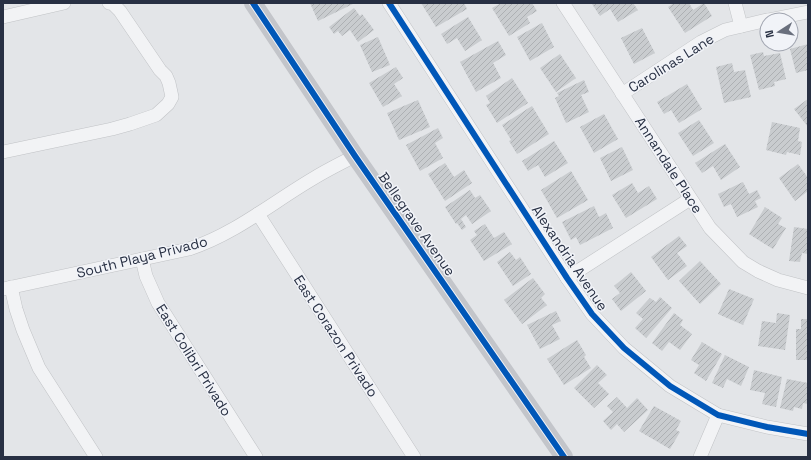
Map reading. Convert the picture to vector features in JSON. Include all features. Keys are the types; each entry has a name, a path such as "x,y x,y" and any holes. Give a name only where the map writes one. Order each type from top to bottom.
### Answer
{"main road":[{"name":"Bellegrave Avenue","path":"253,3 355,156 564,457"}],"street":[{"path":"3,17 64,3"},
{"name":"Alexandria Avenue","path":"389,3 592,314 624,348 670,386 718,415 767,427 808,434"},
{"name":"Annandale Place","path":"563,3 710,228 743,262 778,280 808,288"},
{"path":"735,3 741,26"},
{"path":"3,152 130,124 156,114 168,104 172,97 171,87 166,76 160,70 127,20 111,4"},
{"name":"Carolinas Lane","path":"622,94 701,42 725,30 759,22"},
{"name":"South Playa Privado","path":"7,288 189,249 204,244 218,238 314,178 355,156"},
{"path":"568,278 690,199"},
{"name":"East Corazon Privado","path":"258,214 414,457"},
{"name":"East Colibri Privado","path":"142,259 146,276 158,304 256,457"},
{"path":"7,288 39,368 96,457"},
{"path":"700,457 718,415"}],"building":[{"path":"310,3 355,3 318,21"},
{"path":"421,3 464,3 467,9 436,27"},
{"path":"501,3 532,3 537,11 527,17 530,23 509,36 492,8"},
{"path":"633,3 638,10 618,22 610,9 600,16 592,4"},
{"path":"674,3 689,3 693,10 704,3 712,16 685,33 668,7"},
{"path":"354,8 360,16 362,14 374,30 358,42 350,30 342,36 338,31 334,34 329,27"},
{"path":"468,17 482,40 465,51 457,38 447,44 441,34"},
{"path":"542,23 554,47 530,61 517,37"},
{"path":"642,28 655,53 634,64 621,38"},
{"path":"378,37 390,65 372,72 360,45"},
{"path":"498,41 506,55 493,63 501,78 476,92 460,62"},
{"path":"808,44 808,70 796,73 791,52 799,52 799,46"},
{"path":"763,52 764,56 780,53 786,79 774,82 775,86 759,90 750,55"},
{"path":"560,54 576,78 556,92 540,68"},
{"path":"732,63 734,72 745,70 751,97 724,103 716,67"},
{"path":"396,67 403,78 394,84 402,96 383,107 369,83"},
{"path":"512,78 528,103 497,123 486,105 490,103 486,96"},
{"path":"584,80 589,92 581,95 589,112 566,123 555,98 559,96 557,93"},
{"path":"687,84 702,109 679,123 671,110 664,114 657,102"},
{"path":"808,99 808,127 794,109"},
{"path":"418,100 430,127 399,140 387,113"},
{"path":"532,106 549,134 517,154 502,125"},
{"path":"604,114 618,139 594,153 580,127"},
{"path":"699,120 714,143 693,156 678,133"},
{"path":"772,122 800,128 798,141 802,142 800,155 787,152 786,155 766,150"},
{"path":"438,128 443,138 435,143 443,158 420,171 406,145"},
{"path":"554,141 568,163 545,177 538,165 528,171 522,161"},
{"path":"725,144 740,167 721,180 713,166 702,173 695,163"},
{"path":"622,147 633,170 611,181 600,158"},
{"path":"445,163 454,177 464,170 472,183 445,201 428,174"},
{"path":"798,164 808,178 808,191 795,201 779,178"},
{"path":"571,171 588,200 557,218 541,190"},
{"path":"743,182 749,194 757,190 761,198 755,201 758,207 737,217 731,204 724,207 718,194"},
{"path":"632,183 638,193 649,186 657,199 626,218 612,195"},
{"path":"470,190 475,198 480,195 491,211 472,224 466,215 461,219 466,227 462,230 457,223 456,224 445,207"},
{"path":"594,206 599,217 606,213 613,228 580,245 576,237 571,240 562,222"},
{"path":"765,207 782,218 778,224 786,228 773,249 749,234"},
{"path":"485,224 494,238 504,232 512,244 484,261 470,240 477,235 474,231"},
{"path":"794,227 808,229 808,254 802,253 800,262 789,261"},
{"path":"679,236 687,246 677,253 687,266 668,280 651,257"},
{"path":"510,252 516,260 520,257 531,274 513,286 497,262"},
{"path":"700,261 721,284 700,304 679,281"},
{"path":"631,272 646,291 621,311 612,299 620,293 614,286"},
{"path":"533,278 545,294 541,298 547,305 522,324 504,300"},
{"path":"729,289 754,299 743,325 718,314"},
{"path":"660,297 672,308 646,338 635,328 643,319 636,313 650,298 656,302"},
{"path":"556,311 561,321 552,325 560,339 540,349 527,325"},
{"path":"674,313 683,320 680,325 692,334 680,350 669,342 662,351 652,343"},
{"path":"777,313 790,315 785,350 758,346 762,321 776,323"},
{"path":"801,319 808,319 808,360 796,360 796,329 801,329"},
{"path":"577,340 586,355 584,357 591,368 564,385 547,359"},
{"path":"702,342 722,354 706,381 694,373 699,365 691,360"},
{"path":"725,355 749,367 741,386 727,379 723,388 712,383"},
{"path":"597,365 607,375 598,383 609,394 594,408 574,388"},
{"path":"754,370 782,377 776,407 762,404 765,393 750,390"},
{"path":"787,379 808,383 808,404 803,403 802,409 794,407 793,411 780,408"},
{"path":"617,397 627,408 637,398 648,410 624,432 617,424 611,430 603,421 613,412 607,406"},
{"path":"654,406 681,421 676,430 680,432 670,449 639,431"}],"cycle path":[{"path":"253,3 355,156 564,457"},
{"path":"389,3 567,278 592,314 624,348 670,386 718,415 767,427 808,434"}]}
